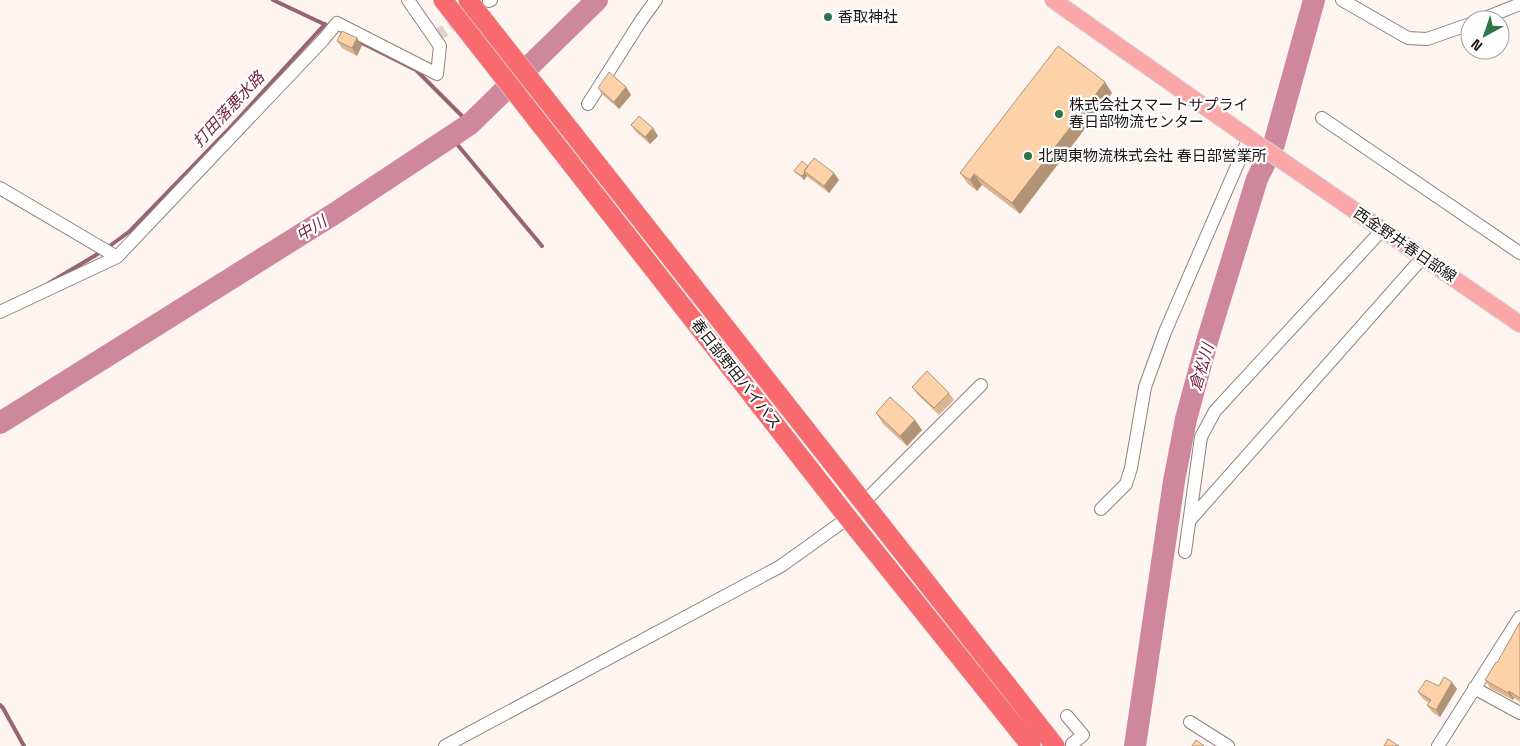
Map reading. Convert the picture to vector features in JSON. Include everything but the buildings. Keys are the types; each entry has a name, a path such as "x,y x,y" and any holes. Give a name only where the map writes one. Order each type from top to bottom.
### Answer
{"highway":[{"name":"春日部野田バイパス","path":"443,0 848,518 1031,746"},
{"name":"春日部野田バイパス","path":"468,0 863,503 1064,745"}],"main road":[{"path":"1053,0 1256,142"},
{"name":"西金野井春日部線","path":"1256,142 1520,324"}],"street":[{"path":"0,312 117,257 324,40 337,23 437,74 440,46 408,0"},
{"path":"588,104 656,0"},
{"path":"1342,0 1408,38 1427,39 1460,27"},
{"path":"1505,10 1520,4"},
{"path":"1322,118 1520,253"},
{"path":"1101,508 1126,484 1131,468 1145,387 1166,332 1256,142"},
{"path":"0,188 117,257"},
{"path":"1185,552 1201,437 1215,411 1382,230"},
{"path":"1190,520 1423,257"},
{"path":"863,503 981,385"},
{"path":"445,746 781,566 848,518"},
{"path":"1438,746 1520,617"},
{"path":"1474,688 1520,713"},
{"path":"1064,745 1083,735 1067,716"},
{"path":"1190,722 1228,746"}],"waterway":[{"path":"273,0 326,25"},
{"name":"中川","path":"0,423 337,212 470,124 597,0"},
{"name":"倉松川","path":"1135,746 1174,481 1186,419 1208,338 1257,179 1274,144 1314,0"},
{"name":"打田落悪水路","path":"107,248 130,231 227,131 325,24"},
{"name":"打田落悪水路","path":"356,40 416,70 470,124"},
{"path":"451,137 542,246"},
{"name":"打田落悪水路","path":"49,283 101,252"},
{"path":"0,705 24,746"}],"tunnel":[{"path":"435,37 482,5"}],"place":[{"name":"香取神社","path":"828,17"},
{"name":"株式会社スマートサプライ 春日部物流センター","path":"1059,114"},
{"name":"北関東物流株式会社 春日部営業所","path":"1028,156"}]}
